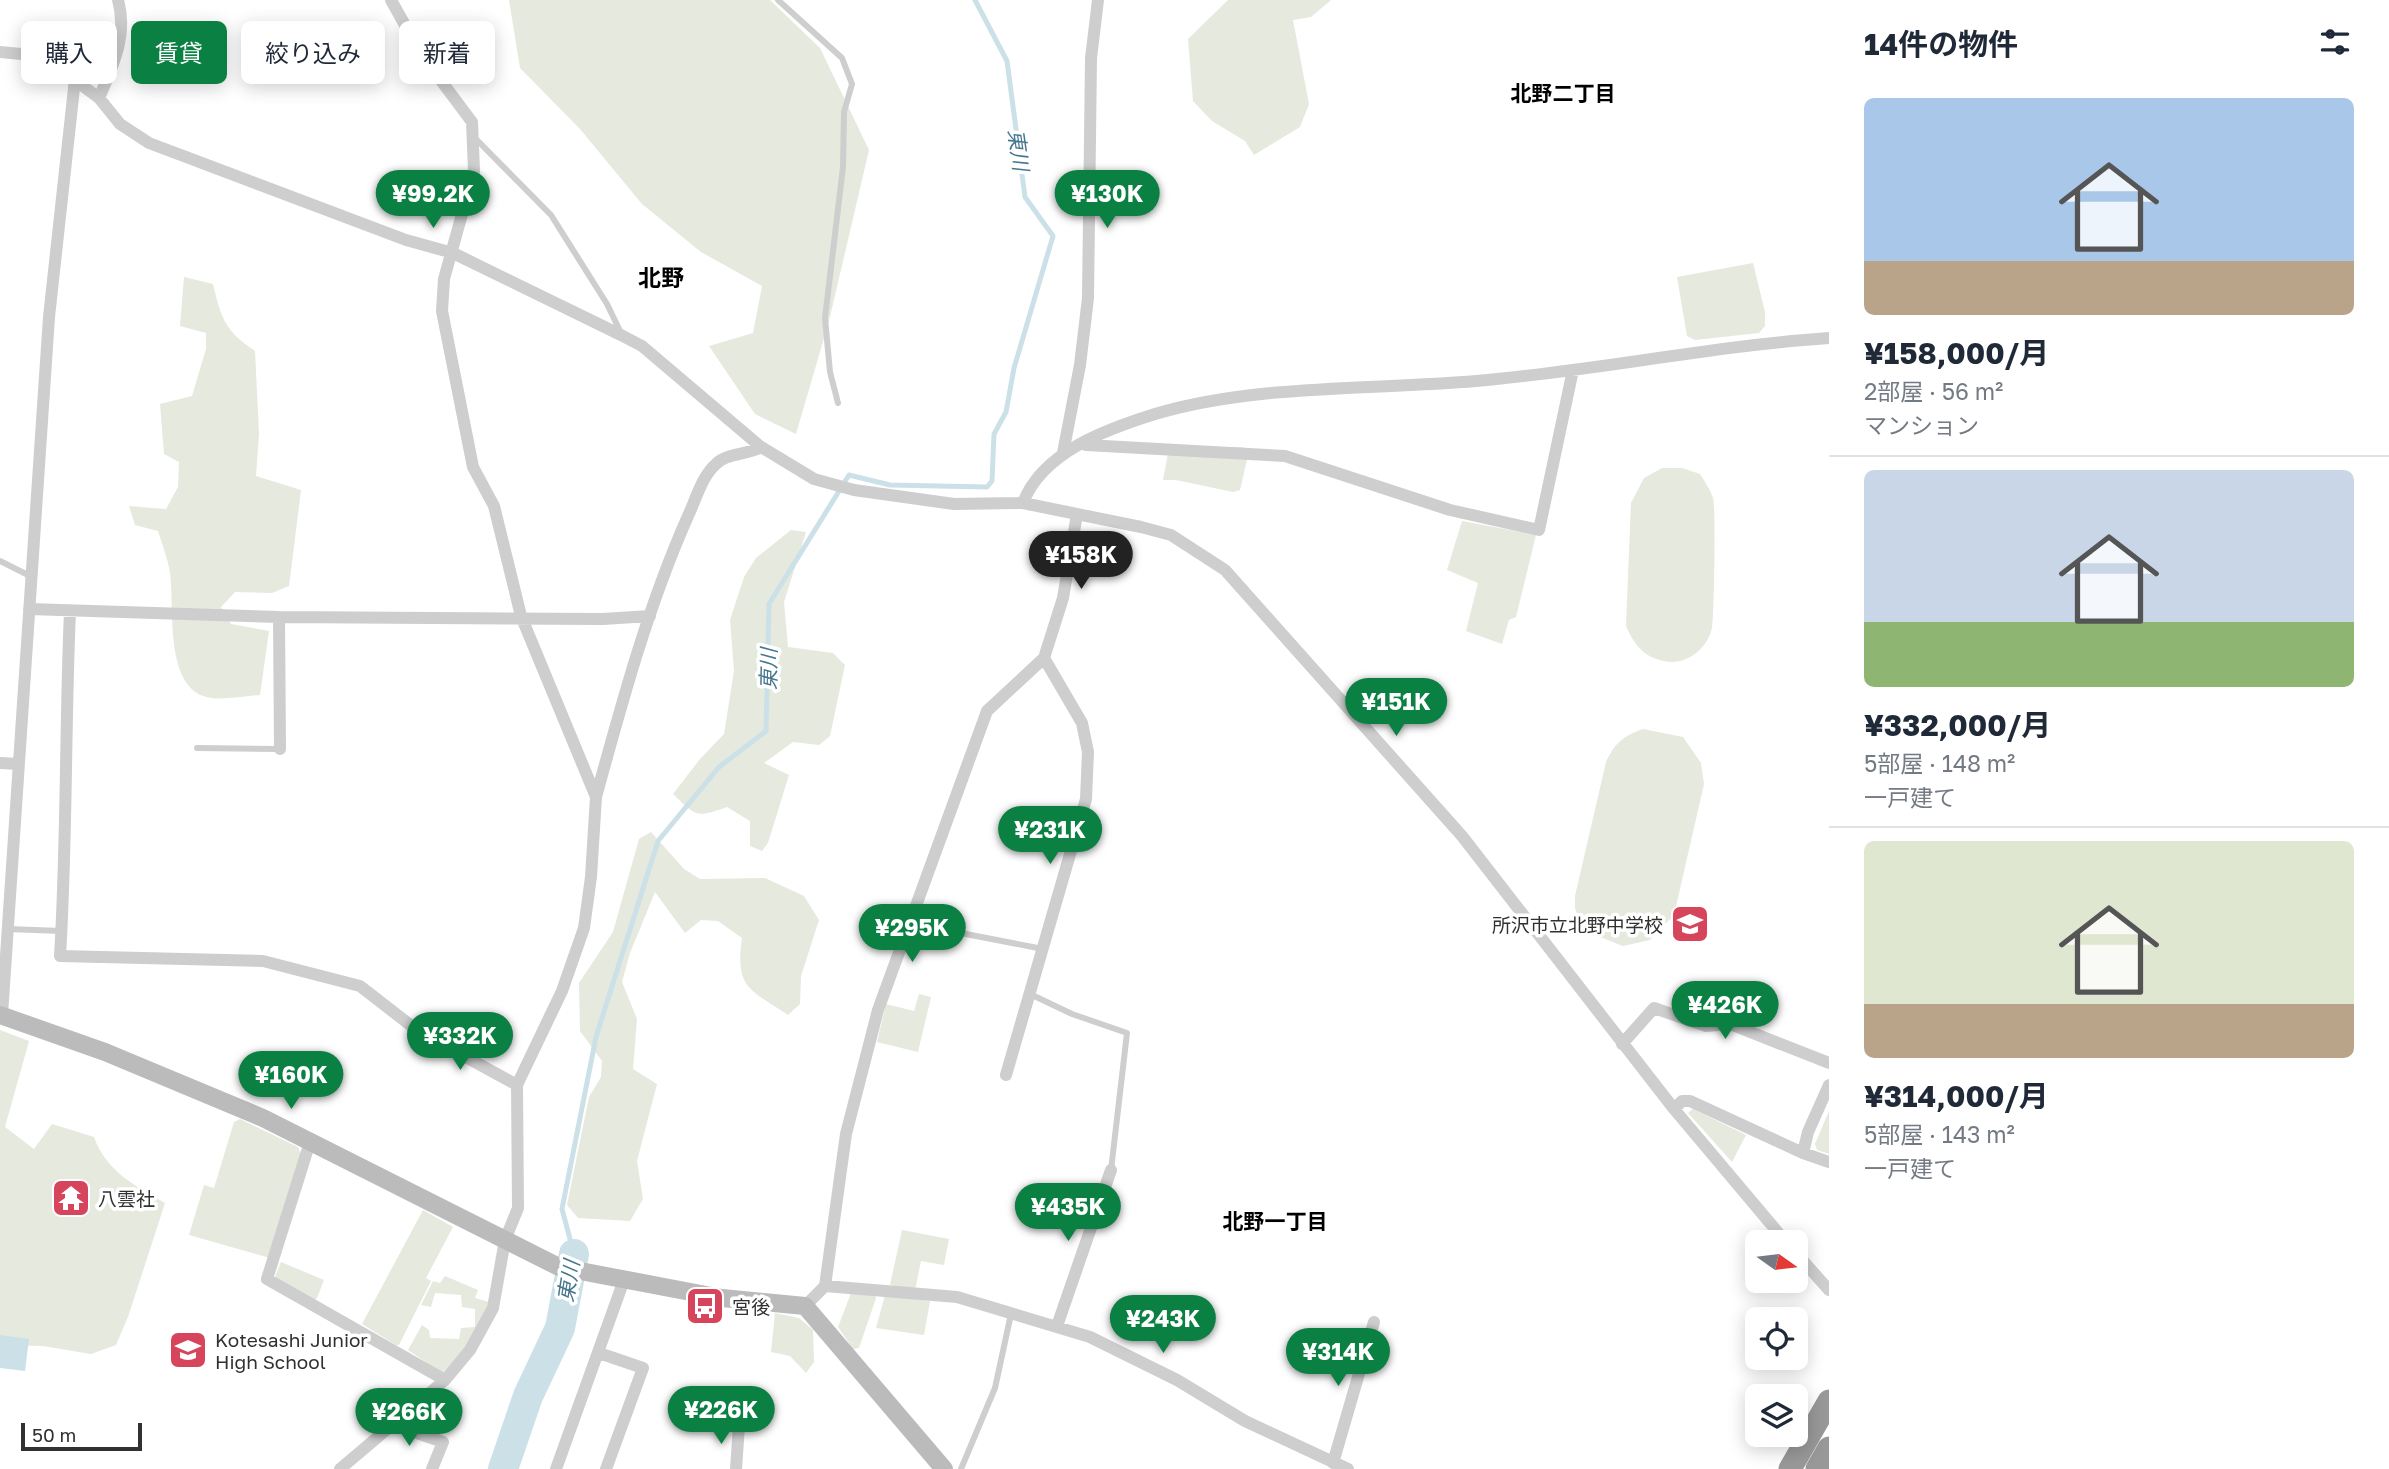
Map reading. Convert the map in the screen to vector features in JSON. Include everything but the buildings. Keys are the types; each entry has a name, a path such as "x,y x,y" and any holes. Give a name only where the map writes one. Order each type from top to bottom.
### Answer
{"highway":[{"path":"1790,1469 1829,1401"},
{"path":"1817,1469 1829,1448"}],"street":[{"path":"99,98 118,55 123,20 118,0"},
{"path":"391,0 421,54 472,122 474,171 444,279 442,311 473,467 494,506 520,616 596,797"},
{"path":"1063,453 1080,365 1088,298 1091,58 1098,0"},
{"path":"0,51 21,54"},
{"path":"74,84 49,317 1,1015 193,1087 310,1142 559,1267 722,1298 805,1306 944,1469"},
{"path":"81,84 99,98 120,124 149,143 406,240 453,253 642,346 761,447 795,469 846,488 954,504 1023,503 1171,535 1225,570 1462,836 1622,1044 1776,1230"},
{"path":"1023,503 1032,484 1063,453 1157,414 1248,395 1477,381 1759,343 1829,338"},
{"path":"1082,445 1285,456 1450,510 1539,530 1573,370"},
{"path":"340,1469 445,1380 470,1350 493,1308 505,1240 518,1208 517,1085 562,991 583,928 592,877 596,797 625,689 665,565 709,472 726,457 761,447"},
{"path":"805,1306 824,1286 846,1134 878,1010 987,711 1044,658 1063,598 1077,514"},
{"path":"29,609 279,617 520,616 603,619 650,616"},
{"path":"70,611 65,773 66,870 60,956 263,961 360,986 418,1031 517,1085"},
{"path":"279,617 281,749"},
{"path":"1006,1075 1086,799 1088,752 1082,723 1044,658"},
{"path":"0,763 19,764"},
{"path":"1622,1044 1654,1008 1706,1026 1731,1024 1829,1063"},
{"path":"1803,1153 1808,1132 1829,1085"},
{"path":"1674,1109 1682,1101 1690,1101 1803,1153 1829,1162"},
{"path":"310,1142 267,1279 445,1380"},
{"path":"1057,1326 1111,1170"},
{"path":"1808,1266 1829,1290"},
{"path":"557,1469 624,1280"},
{"path":"824,1286 957,1297 1090,1337 1157,1370 1245,1421 1348,1469"},
{"path":"1333,1463 1374,1322"},
{"path":"599,1353 643,1368 606,1469"},
{"path":"391,1424 443,1442 432,1469"},
{"path":"736,1469 739,1426"}],"lane":[{"path":"778,0 842,58 852,83 844,112 843,167 825,318 830,372 838,403"},
{"path":"472,135 551,215 607,304 621,335"},
{"path":"0,561 32,577"},
{"path":"197,748 281,749"},
{"path":"909,923 1043,948"},
{"path":"8,929 61,931"},
{"path":"1030,994 1072,1014 1127,1033 1111,1170"},
{"path":"961,1469 990,1405 1012,1312"}],"shaded area":[{"path":"509,0 770,0 820,48 869,150 829,321 796,434 755,414 709,346 753,333 762,286 701,252 642,204 580,129 520,68"},
{"path":"1228,0 1331,0 1311,17 1293,20 1309,104 1300,127 1254,155 1245,141 1212,121 1193,101 1188,39"},
{"path":"1753,263 1765,312 1765,326 1759,333 1695,340 1687,336 1677,277"},
{"path":"184,277 213,284 226,323 237,337 255,351 259,434 256,476 301,490 289,586 272,593 235,592 221,607 231,624 269,631 260,695 211,698 196,692 185,680 174,646 170,573 165,552 158,531 135,525 129,506 166,509 178,487 179,462 164,454 160,404 192,396 206,349 206,333 180,326"},
{"path":"1242,447 1249,451 1240,490 1233,492 1176,480 1163,480 1169,448"},
{"path":"1662,468 1682,468 1700,474 1712,495 1714,506 1712,628 1705,643 1694,655 1672,662 1645,653 1636,644 1626,626 1631,503 1644,478"},
{"path":"1462,521 1536,535 1516,617 1509,620 1502,644 1466,631 1478,583 1447,570"},
{"path":"791,530 806,532 784,602 788,647 833,653 845,665 830,736 819,745 793,742 764,763 789,775 768,843 762,851 750,846 750,821 727,807 709,813 697,813 673,794 724,734 734,671 730,620 744,577 756,558"},
{"path":"1643,729 1683,737 1701,763 1704,784 1674,915 1650,940 1623,946 1590,933 1579,920 1575,896 1606,762 1620,741"},
{"path":"651,832 684,869 700,879 765,878 804,896 819,920 801,976 800,1004 788,1015 748,986 741,967 742,938 718,921 701,920 685,933 655,892 630,953 622,982 637,1019 633,1069 657,1084 637,1161 643,1199 630,1221 578,1218 567,1205 589,1097 601,1077 602,1061 580,1031 579,983 613,932 639,839"},
{"path":"919,994 931,997 918,1052 877,1042 886,1004 914,1011"},
{"path":"0,1030 29,1041 5,1127 34,1149 52,1124 94,1137 99,1149 114,1168 133,1184 165,1203 128,1317 116,1345 91,1354 43,1346 0,1345"},
{"path":"1693,1109 1746,1135 1732,1162 1688,1113"},
{"path":"1829,1111 1829,1154 1817,1150 1815,1144"},
{"path":"240,1119 298,1147 301,1154 270,1258 189,1235 204,1185 214,1188 234,1122"},
{"path":"423,1210 453,1227 426,1278 431,1281 399,1345 396,1345 362,1324"},
{"path":"902,1230 949,1239 944,1265 921,1261 915,1290 890,1285"},
{"path":"281,1262 324,1280 315,1300 275,1277"},
{"path":"445,1276 478,1290 475,1298 489,1302 489,1307 468,1347 442,1373 408,1350 422,1325 429,1330 430,1338 459,1339 461,1328 475,1327 475,1309 462,1307 461,1295 435,1293 431,1307 421,1305 433,1281 440,1283"},
{"path":"851,1293 875,1295 876,1298 859,1348 853,1349 838,1327"},
{"path":"885,1295 930,1301 924,1335 876,1328"},
{"path":"775,1313 799,1318 813,1330 814,1362 806,1373 790,1356 771,1352"},
{"path":"0,1335 29,1339 25,1371 0,1368"}],"waterway":[{"name":"東川","path":"574,1254 562,1209 596,1037 658,841 719,767 766,731 769,604 849,475 890,485 987,487 992,481 994,434 1006,412 1014,368 1053,236 1025,197 1007,61 975,0"},
{"name":"東川","path":"503,1469 528,1396 560,1328 574,1254"}],"place":[{"name":"所沢市立北野中学校","path":"1690,924"},
{"name":"八雲社","path":"71,1198"},
{"name":"宮後","path":"705,1306"},
{"name":"Kotesashi Junior High School","path":"188,1350"}],"district":[{"name":"北野二丁目","path":"1563,93"},
{"name":"北野","path":"661,277"},
{"name":"北野一丁目","path":"1275,1221"}]}
